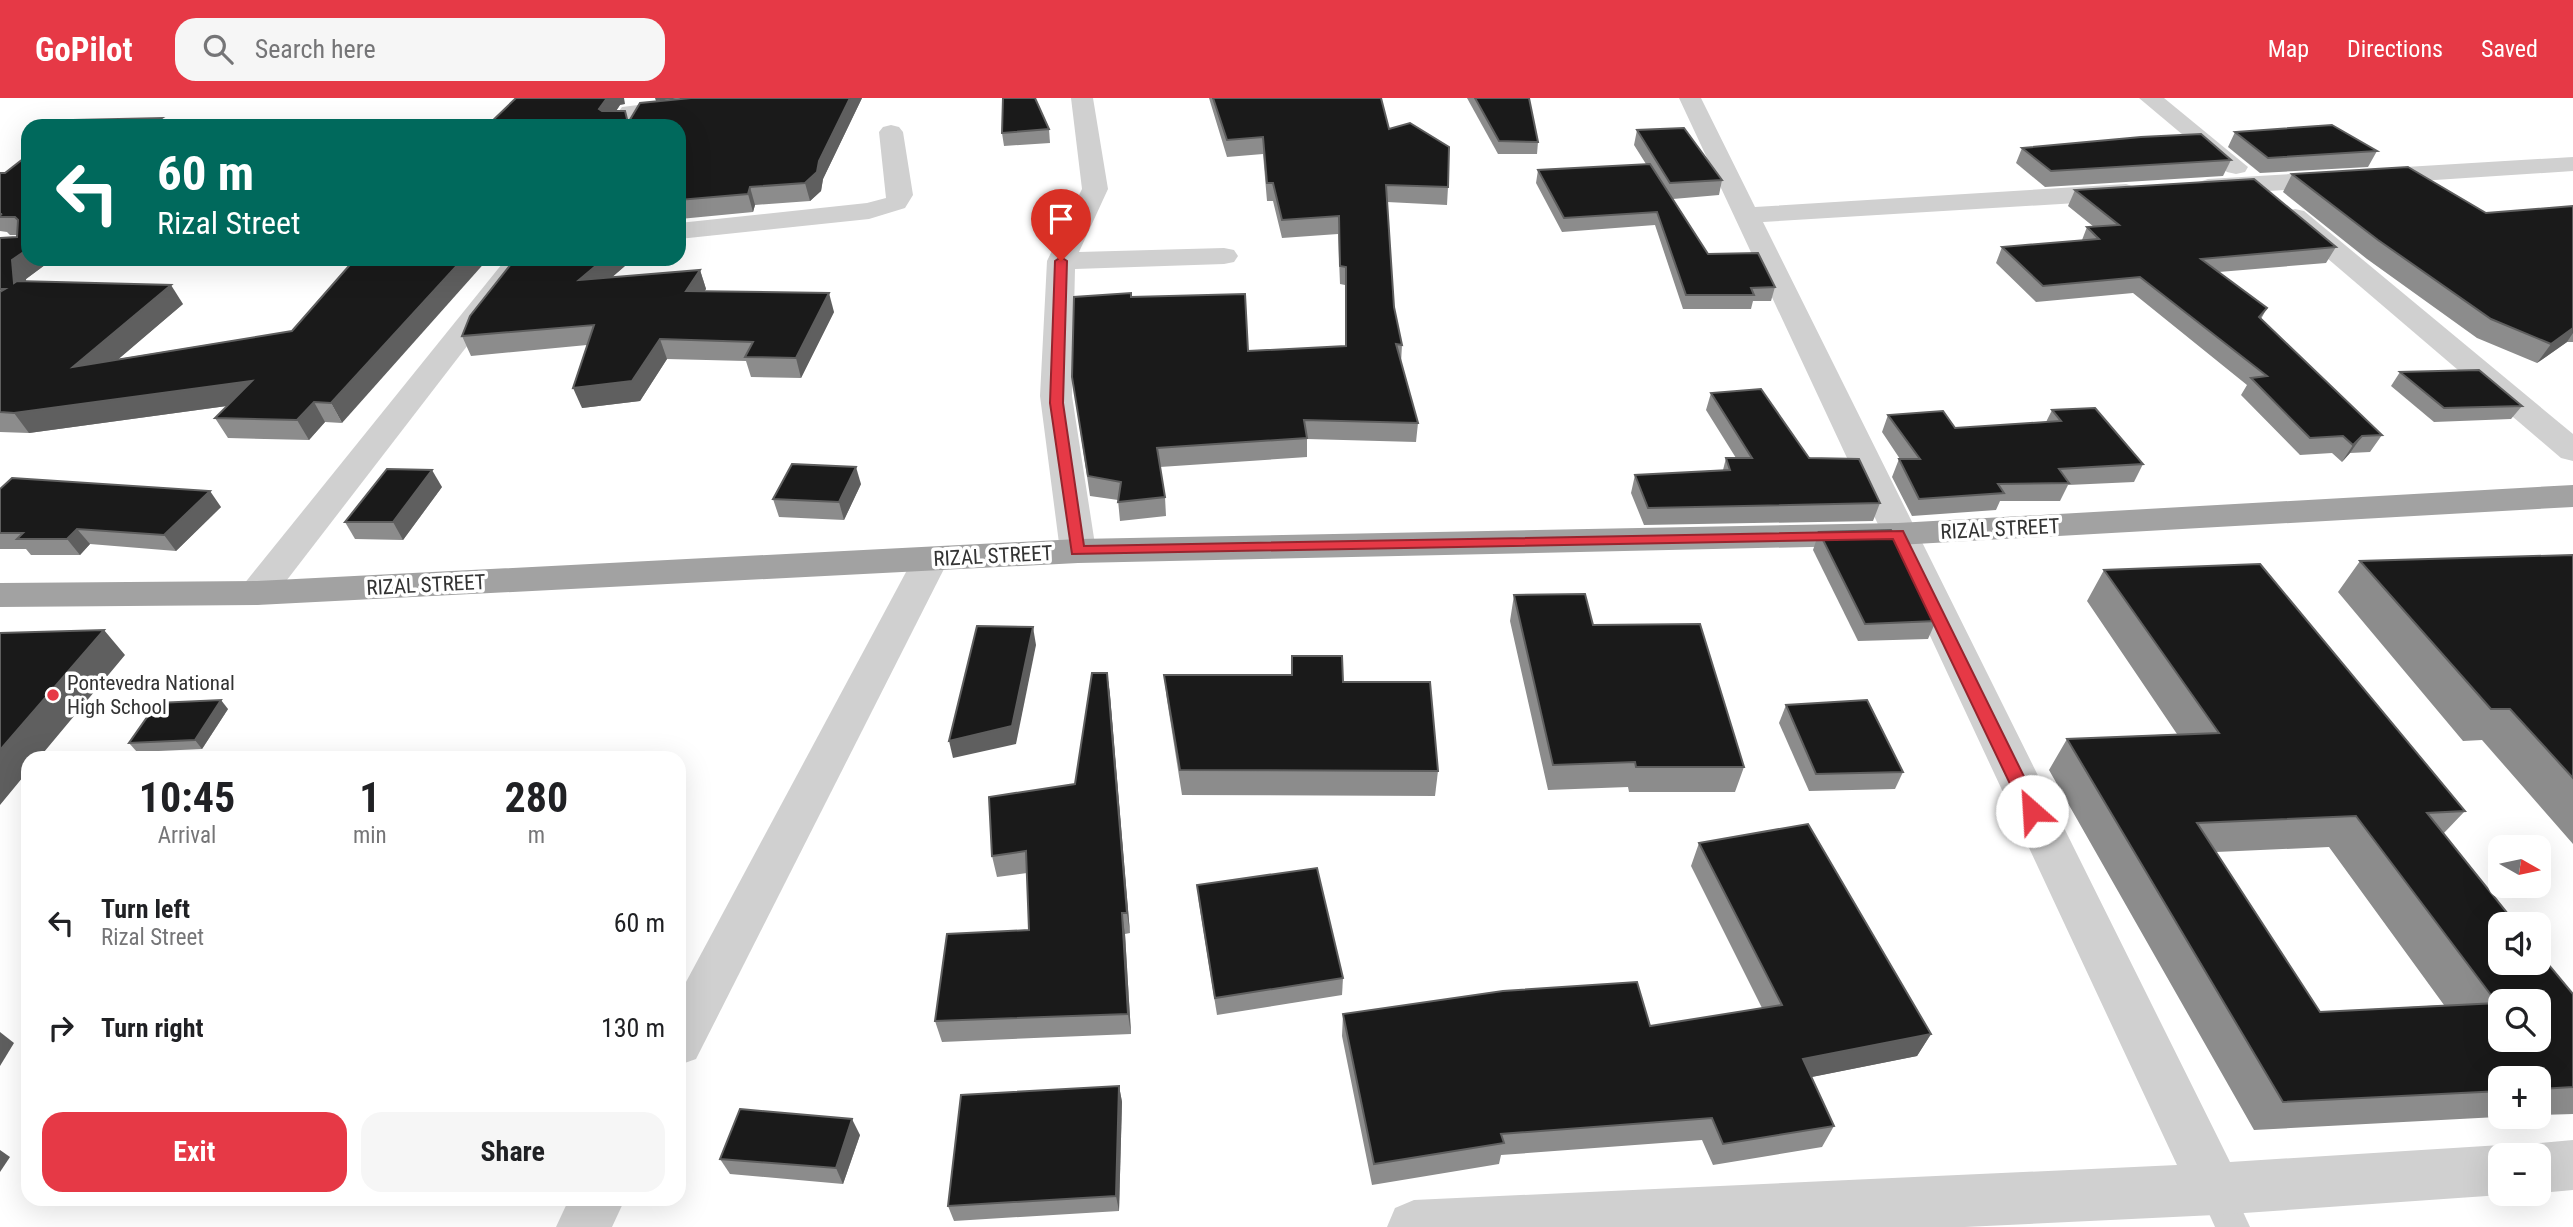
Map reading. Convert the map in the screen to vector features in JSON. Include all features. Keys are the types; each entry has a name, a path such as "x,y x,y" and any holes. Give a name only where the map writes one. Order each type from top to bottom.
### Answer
{"highway":[{"name":"RIZAL STREET","path":"0,596 257,593 1078,551 1898,534 2573,496"}],"street":[{"path":"1078,551 1056,403 1061,261 1095,189 1082,98"},
{"path":"1690,98 2224,1208"},
{"path":"2150,98 2573,451"},
{"path":"630,112 707,105"},
{"path":"686,230 869,211 896,203 901,195 891,132"},
{"path":"2187,188 2573,164"},
{"path":"1748,215 2146,190"},
{"path":"1061,261 1224,256"},
{"path":"257,593 514,266"},
{"path":"686,1030 931,559"},
{"path":"2551,1167 2573,1165"},
{"path":"1414,1227 2224,1208 2488,1172"},
{"path":"583,1227 594,1206"}],"building":[{"path":"516,98 607,98 599,109 625,111 627,119 494,119"},
{"path":"691,98 850,98 819,161 817,172 805,183 750,187 748,194 686,199 686,119 630,119 640,103"},
{"path":"1003,98 1035,98 1049,129 1002,133"},
{"path":"1213,98 1381,98 1389,129 1410,123 1449,147 1448,187 1386,185 1394,307 1402,345 1396,344 1418,423 1304,420 1307,438 1157,448 1165,497 1118,502 1121,482 1088,476 1072,377 1074,297 1131,293 1131,297 1245,294 1248,351 1346,346 1346,267 1340,266 1339,216 1282,220 1273,183 1267,183 1263,137 1227,140"},
{"path":"1475,98 1529,98 1538,142 1499,141"},
{"path":"2332,125 2377,151 2268,158 2235,132"},
{"path":"1684,128 1722,180 1670,183 1637,130"},
{"path":"2201,134 2231,160 2051,171 2022,148 2141,137"},
{"path":"21,160 21,254 12,260 14,283 171,285 73,367 292,331 349,266 457,266 331,403 314,402 297,420 215,418 252,381 14,413 0,412 0,292 5,289 0,289 0,238 17,237 18,220 15,217 0,217 0,173 5,173"},
{"path":"1650,164 1708,254 1758,253 1775,287 1751,288 1754,295 1686,295 1657,212 1564,218 1538,170"},
{"path":"2408,167 2486,213 2573,206 2573,328 2551,344 2491,319 2378,240 2292,174"},
{"path":"2254,179 2336,247 2201,259 2267,308 2259,317 2382,435 2362,436 2353,445 2343,436 2310,438 2251,378 2267,376 2140,277 2043,286 2002,247 2099,239 2087,227 2119,225 2075,190"},
{"path":"509,266 596,266 579,280 700,270 686,291 829,293 796,358 745,357 753,342 660,339 632,381 573,388 594,325 462,336 470,316"},
{"path":"2479,370 2522,406 2444,408 2400,372"},
{"path":"1761,389 1809,458 1859,459 1880,503 1648,508 1635,475 1730,470 1726,458 1752,458 1711,393"},
{"path":"2095,408 2143,464 2059,469 2069,483 1998,484 2004,493 1919,499 1899,459 1920,459 1888,415 1943,411 1955,428 2061,421 2052,410"},
{"path":"792,464 856,467 839,502 773,499"},
{"path":"387,469 432,470 393,522 345,522"},
{"path":"12,478 210,491 164,535 77,529 67,539 17,539 23,533 0,533 0,489"},
{"path":"1891,530 1936,621 1865,624 1819,532"},
{"path":"2573,555 2573,778 2510,709 2491,709 2360,561"},
{"path":"2260,564 2465,811 2427,813 2488,889 2488,898 2495,898 2506,912 2488,912 2488,975 2551,975 2551,967 2573,994 2573,1087 2551,1088 2551,1066 2488,1066 2488,1092 2283,1102 2067,739 2219,733 2104,570","holes":["2356,816 2488,991 2551,989 2551,1052 2488,1052 2488,1003 2320,1012 2197,823"]},
{"path":"1585,594 1593,625 1700,624 1744,767 1636,767 1635,762 1553,765 1514,595"},
{"path":"977,626 1033,627 1012,726 949,741"},
{"path":"104,630 0,750 0,633"},
{"path":"1292,656 1342,656 1343,682 1430,682 1438,771 1180,770 1164,675 1292,675"},
{"path":"1092,673 1107,673 1127,913 1122,913 1128,1014 935,1021 947,934 1029,930 1026,851 992,856 989,797 1075,784"},
{"path":"221,700 195,740 129,743 157,703"},
{"path":"1867,700 1903,772 1816,774 1786,705"},
{"path":"1808,824 1931,1034 1803,1059 1834,1126 1723,1144 1712,1118 1501,1134 1504,1143 1374,1164 1343,1014 1503,991 1637,982 1650,1026 1782,1005 1699,843"},
{"path":"1317,868 1343,978 1215,998 1197,885"},
{"path":"1119,1086 1116,1196 948,1206 961,1095"},
{"path":"740,1109 852,1119 836,1168 720,1159"}],"place":[{"name":"Pontevedra National High School","path":"53,695"}],"route":[{"path":"1061,261 1056,403 1078,551 1898,534 2032,811"}]}
